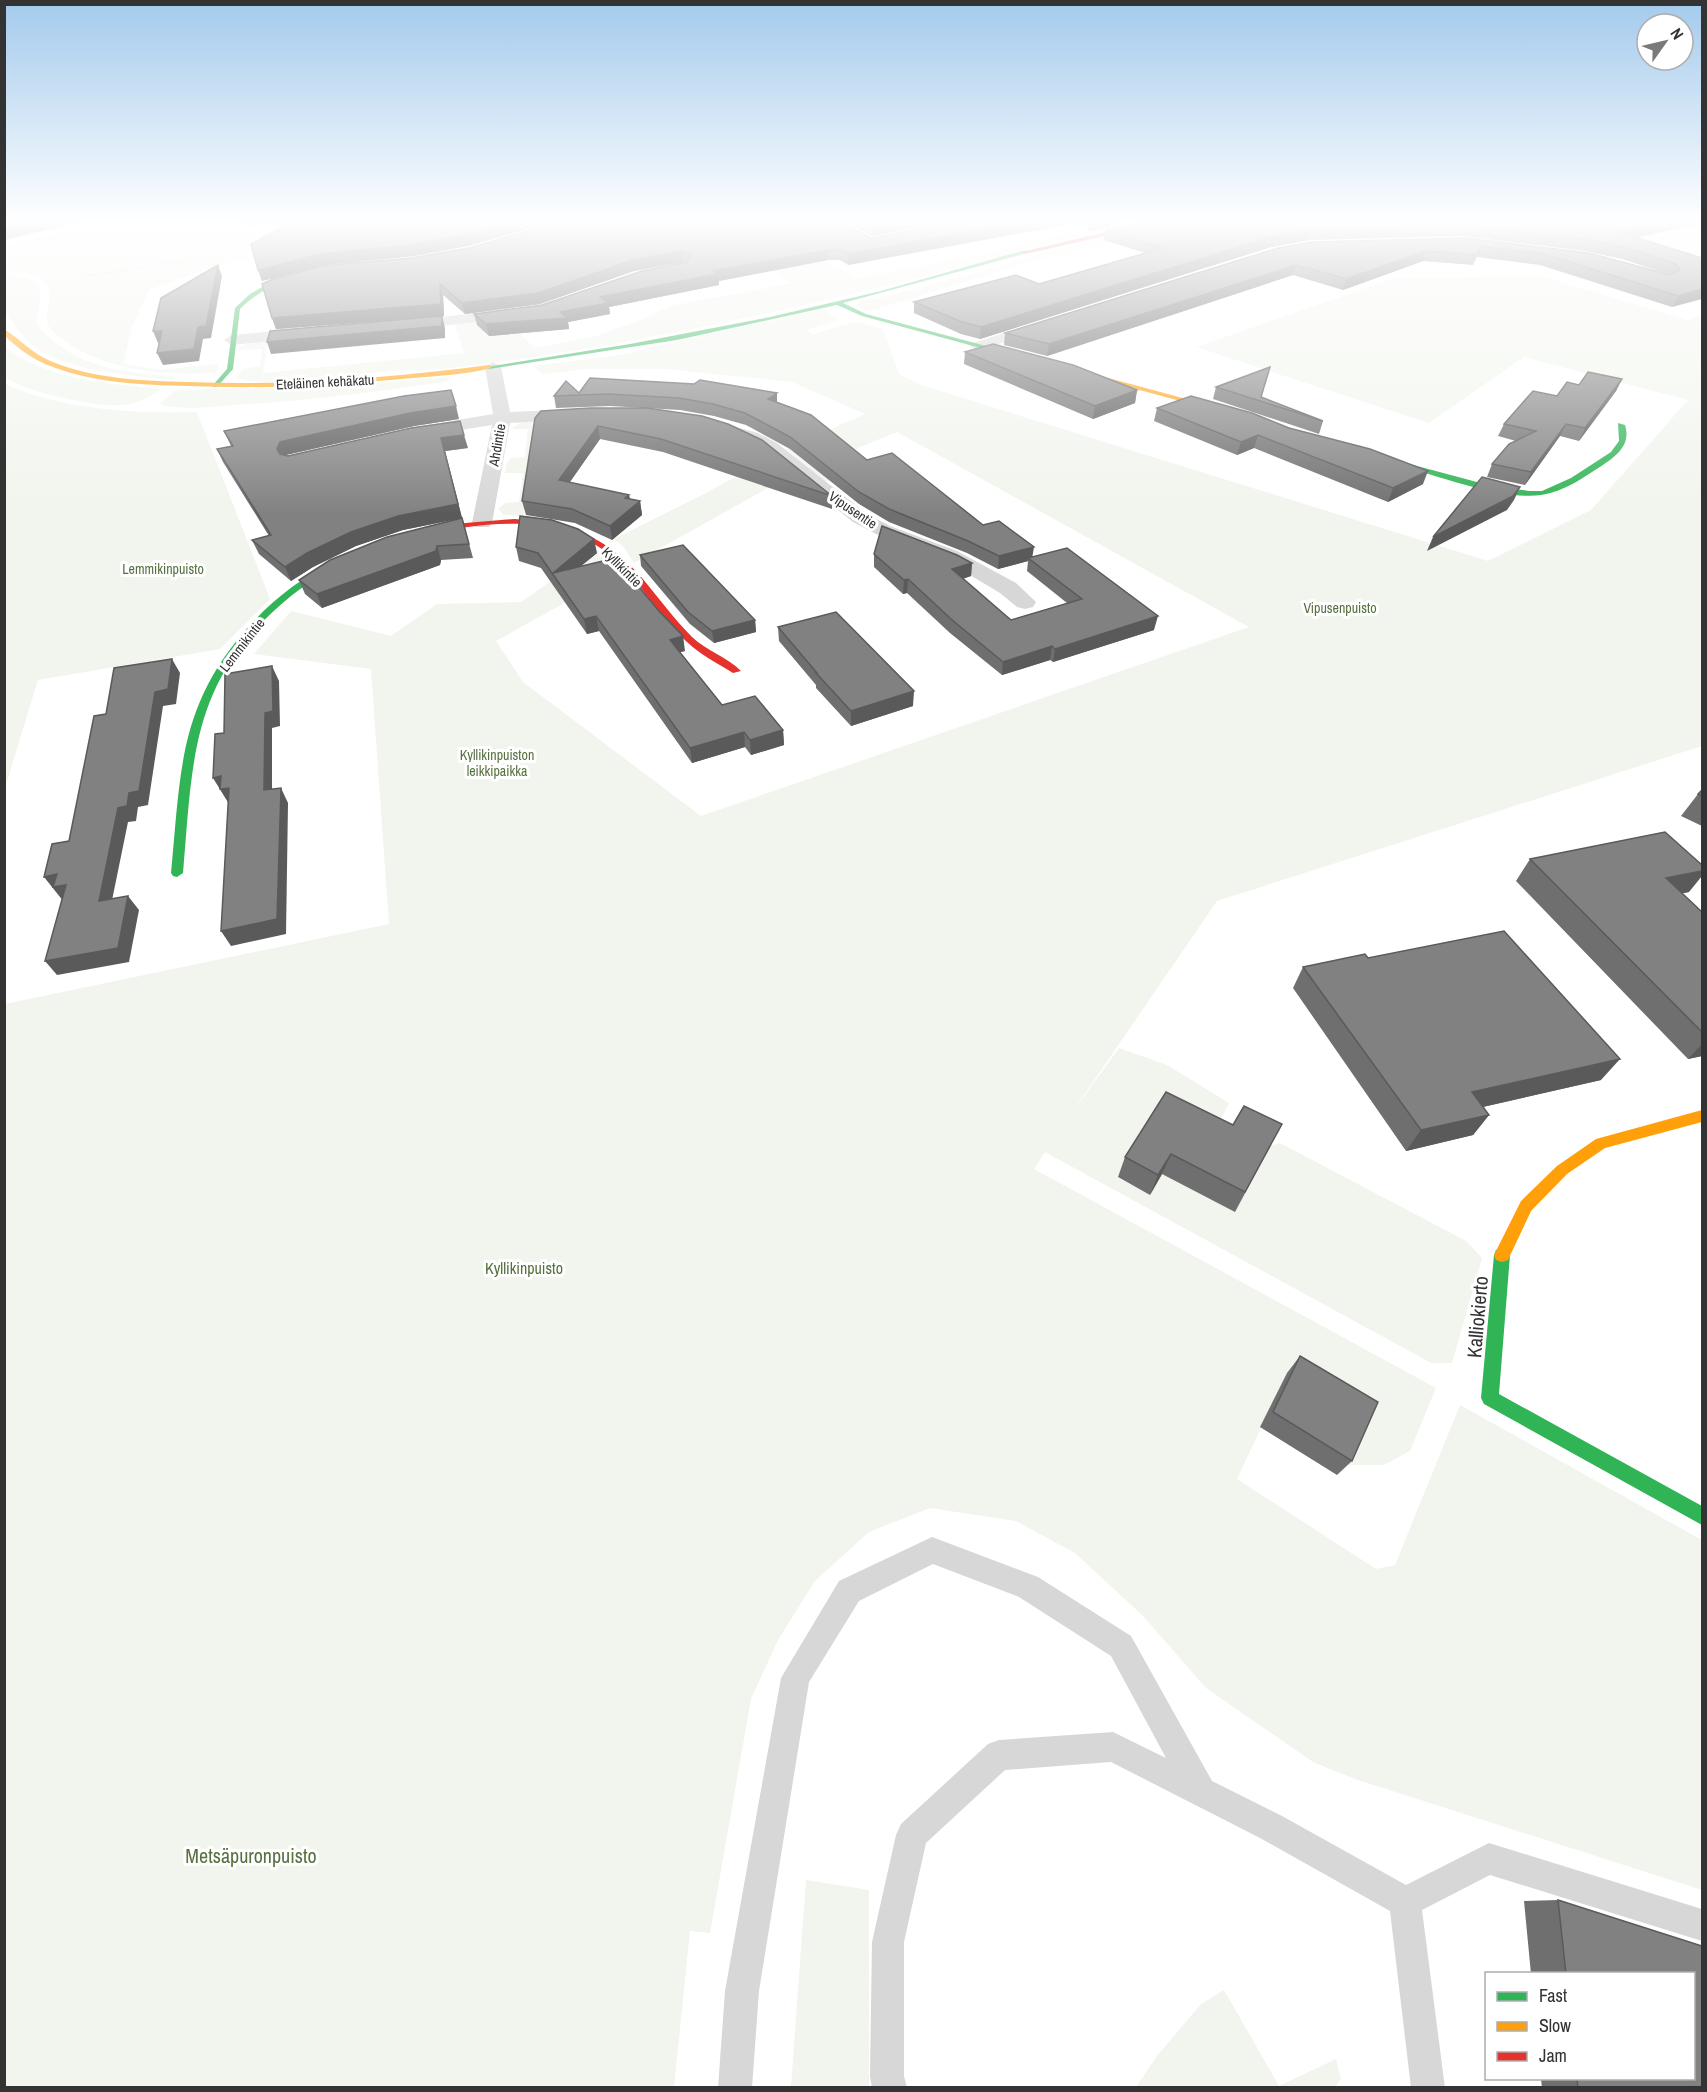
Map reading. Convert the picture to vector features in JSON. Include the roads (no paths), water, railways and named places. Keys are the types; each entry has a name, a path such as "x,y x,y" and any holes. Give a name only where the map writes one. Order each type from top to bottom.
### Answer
{"street":[{"path":"215,386 230,369 235,320"},
{"path":"386,327 453,320"},
{"name":"Eteläinen kehäkatu","path":"4,331 23,349 64,367 126,380 215,386 347,381 493,367 619,348 763,320"},
{"path":"881,320 1034,360"},
{"path":"978,346 1059,320"},
{"path":"232,340 327,332"},
{"path":"1056,366 1233,413"},
{"name":"Ahdintie","path":"482,523 502,418 493,367"},
{"path":"400,435 502,418 601,414"},
{"name":"Vipusentie","path":"708,423 752,437 771,447 860,518 883,530 950,555 1008,588 1025,602"},
{"path":"1362,453 1512,492 1540,494 1562,486 1616,454 1624,442 1625,434 1621,425"},
{"name":"Kyllikintie","path":"482,523 522,522 554,525 592,538 615,557 691,641 736,671"},
{"path":"407,538 426,532 482,523"},
{"name":"Lemmikintie","path":"177,873 192,744 207,695 230,657 258,621 316,574 357,555"},
{"name":"Kalliokierto","path":"1702,1116 1601,1143 1562,1170 1526,1206 1503,1254 1490,1398 1702,1516"}],"lane":[{"path":"735,2088 742,1991 795,1678 849,1591 932,1550 1028,1587 1121,1646 1202,1793"},
{"path":"890,2088 887,2076 888,1942 912,1835 999,1755 1113,1747 1271,1827 1405,1902"},
{"path":"1405,1902 1489,1859 1702,1925"},
{"path":"1405,1902 1428,2088"}],"park label":[{"name":"Lemmikinpuisto","path":"163,569"},
{"name":"Vipusenpuisto","path":"1340,608"},
{"name":"Kyllikinpuiston leikkipaikka","path":"497,764"},
{"name":"Kyllikinpuisto","path":"524,1268"},
{"name":"Metsäpuronpuisto","path":"251,1855"}]}
